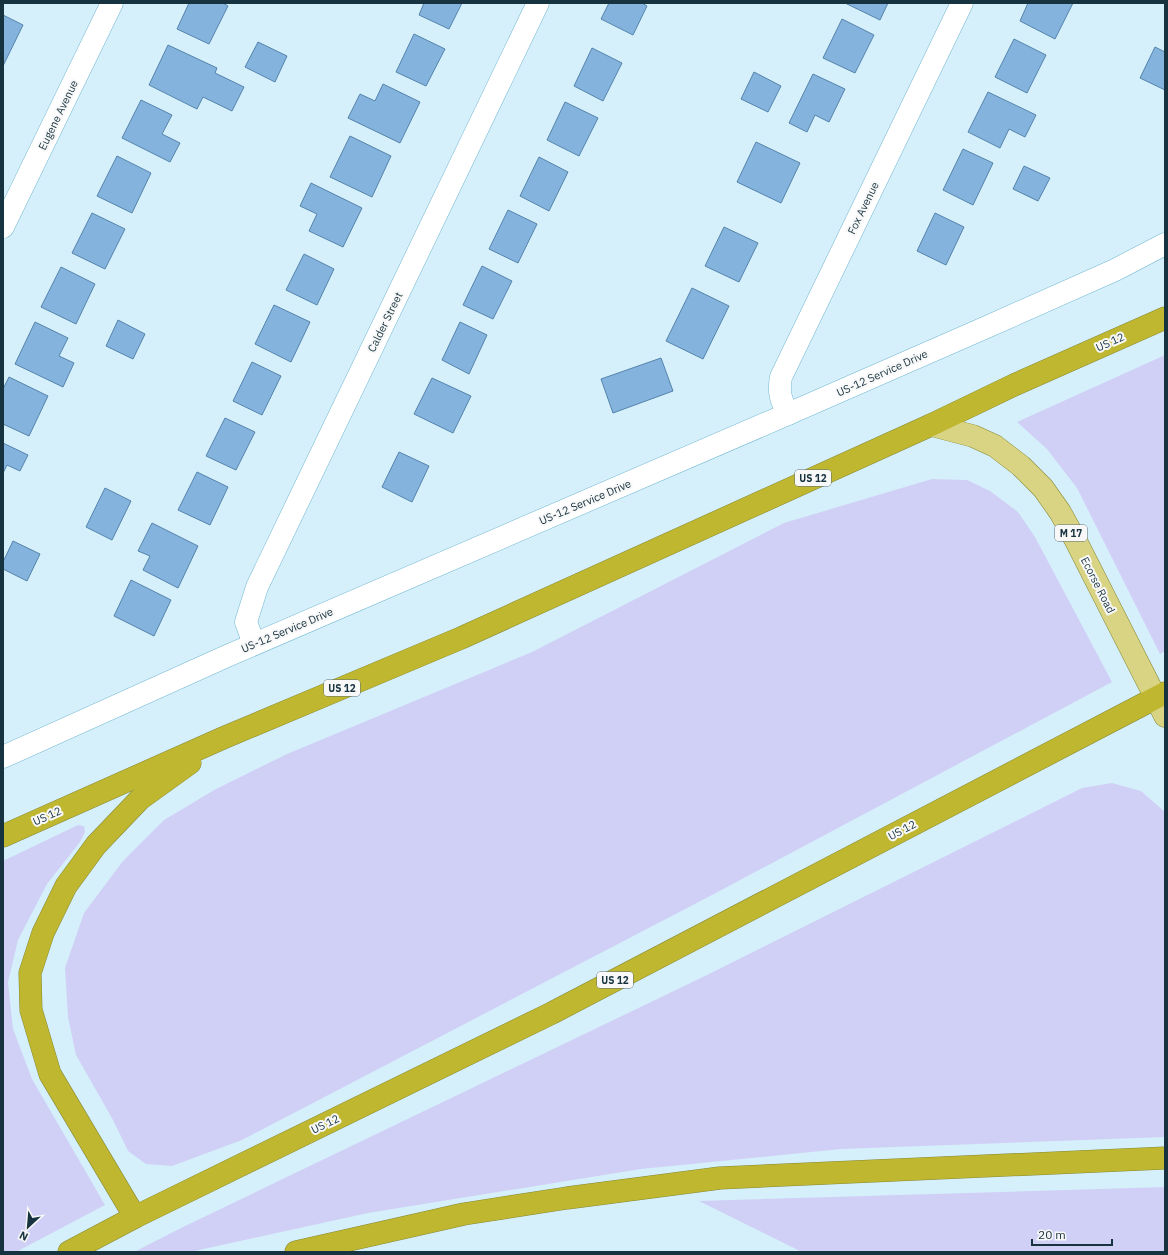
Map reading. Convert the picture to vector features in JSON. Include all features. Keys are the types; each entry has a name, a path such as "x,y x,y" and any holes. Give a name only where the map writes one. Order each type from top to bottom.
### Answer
{"highway":[{"name":"US 12","path":"3,836 223,738 461,638 931,425 1014,385 1165,318"},
{"name":"US 12","path":"69,1252 135,1218 552,1013 1162,702"},
{"path":"135,1218 50,1074 31,1010 30,973 43,932 66,886 96,845 140,799 223,738"},
{"path":"296,1252 325,1244 472,1213 567,1198 720,1178 1165,1158"}],"main road":[{"name":"Ecorse Road","path":"931,425 973,436 995,446 1021,466 1043,488 1060,512 1162,702"}],"street":[{"name":"Eugene Avenue","path":"3,227 112,3"},
{"name":"Calder Street","path":"254,644 246,622 257,587 538,3"},
{"name":"Fox Avenue","path":"788,414 780,397 779,388 781,377 962,3"},
{"name":"US-12 Service Drive","path":"3,757 254,644 788,414 1115,270 1165,244"}],"shaded area":[{"path":"1165,355 1165,651 1160,654 1077,488 1047,449 1017,422"},
{"path":"932,479 967,480 990,491 1018,512 1035,537 1112,682 714,894 242,1140 172,1166 146,1164 128,1151 113,1120 76,1055 68,1017 65,968 84,913 123,861 164,820 216,789 287,754 532,652 784,523"},
{"path":"1112,783 1141,791 1165,812 1165,1137 841,1149 641,1169 368,1213 190,1252 134,1252 705,976 1082,788"},
{"path":"78,825 84,826 85,832 80,842 47,884 18,940 8,982 13,1029 32,1079 105,1205 16,1252 3,1252 3,861"},
{"path":"1165,1187 1165,1252 802,1252 699,1201"}],"building":[{"path":"189,3 223,3 228,6 209,44 177,29"},
{"path":"424,3 462,3 449,29 419,15"},
{"path":"609,3 642,3 647,6 633,35 601,19"},
{"path":"845,3 888,3 880,20"},
{"path":"1028,3 1073,3 1055,39 1020,21"},
{"path":"3,15 23,25 3,66"},
{"path":"842,19 874,35 855,73 823,58"},
{"path":"414,34 445,49 426,86 396,72"},
{"path":"1014,39 1046,55 1027,93 995,77"},
{"path":"258,42 287,56 275,82 245,67"},
{"path":"168,45 217,68 215,73 244,87 232,111 203,97 197,109 149,85"},
{"path":"1155,47 1165,52 1165,90 1140,78"},
{"path":"592,48 622,63 603,101 574,86"},
{"path":"754,72 781,86 768,112 741,99"},
{"path":"813,74 845,89 829,122 815,115 807,132 789,123"},
{"path":"383,84 420,102 400,143 348,118 360,94 375,101"},
{"path":"988,92 1036,115 1025,137 1009,129 1000,148 968,132"},
{"path":"141,100 172,115 162,134 180,143 170,162 122,138"},
{"path":"565,102 598,118 579,156 547,140"},
{"path":"350,136 391,156 372,197 330,177"},
{"path":"756,142 800,163 781,203 737,182"},
{"path":"963,149 993,163 973,205 943,190"},
{"path":"117,156 151,173 132,213 97,196"},
{"path":"539,157 568,172 549,211 520,196"},
{"path":"1024,166 1050,178 1038,201 1013,189"},
{"path":"311,183 362,208 343,247 309,231 317,214 300,206"},
{"path":"508,210 537,224 518,263 489,249"},
{"path":"92,213 125,229 105,269 72,253"},
{"path":"935,213 964,227 946,265 917,251"},
{"path":"724,227 758,243 739,282 705,266"},
{"path":"304,254 334,269 317,305 286,290"},
{"path":"482,266 512,281 493,319 463,305"},
{"path":"61,267 95,284 76,324 41,307"},
{"path":"692,288 729,306 703,359 666,341"},
{"path":"274,305 310,322 291,362 255,344"},
{"path":"118,320 145,334 133,359 106,346"},
{"path":"35,322 68,338 59,356 74,363 63,387 15,364"},
{"path":"460,322 487,335 469,374 442,360"},
{"path":"661,358 673,391 613,413 601,379"},
{"path":"252,362 281,376 262,415 233,401"},
{"path":"9,377 48,396 29,436 3,424 3,389"},
{"path":"432,378 471,396 453,433 414,414"},
{"path":"225,418 255,432 236,470 206,456"},
{"path":"3,443 28,455 20,471 7,465 3,473"},
{"path":"399,452 429,466 412,502 382,487"},
{"path":"197,472 228,487 210,525 178,510"},
{"path":"105,488 131,501 112,540 86,527"},
{"path":"152,523 198,546 178,588 143,570 150,556 138,551"},
{"path":"13,541 40,554 27,581 3,569 3,562"},
{"path":"131,580 171,600 154,636 114,616"}]}
